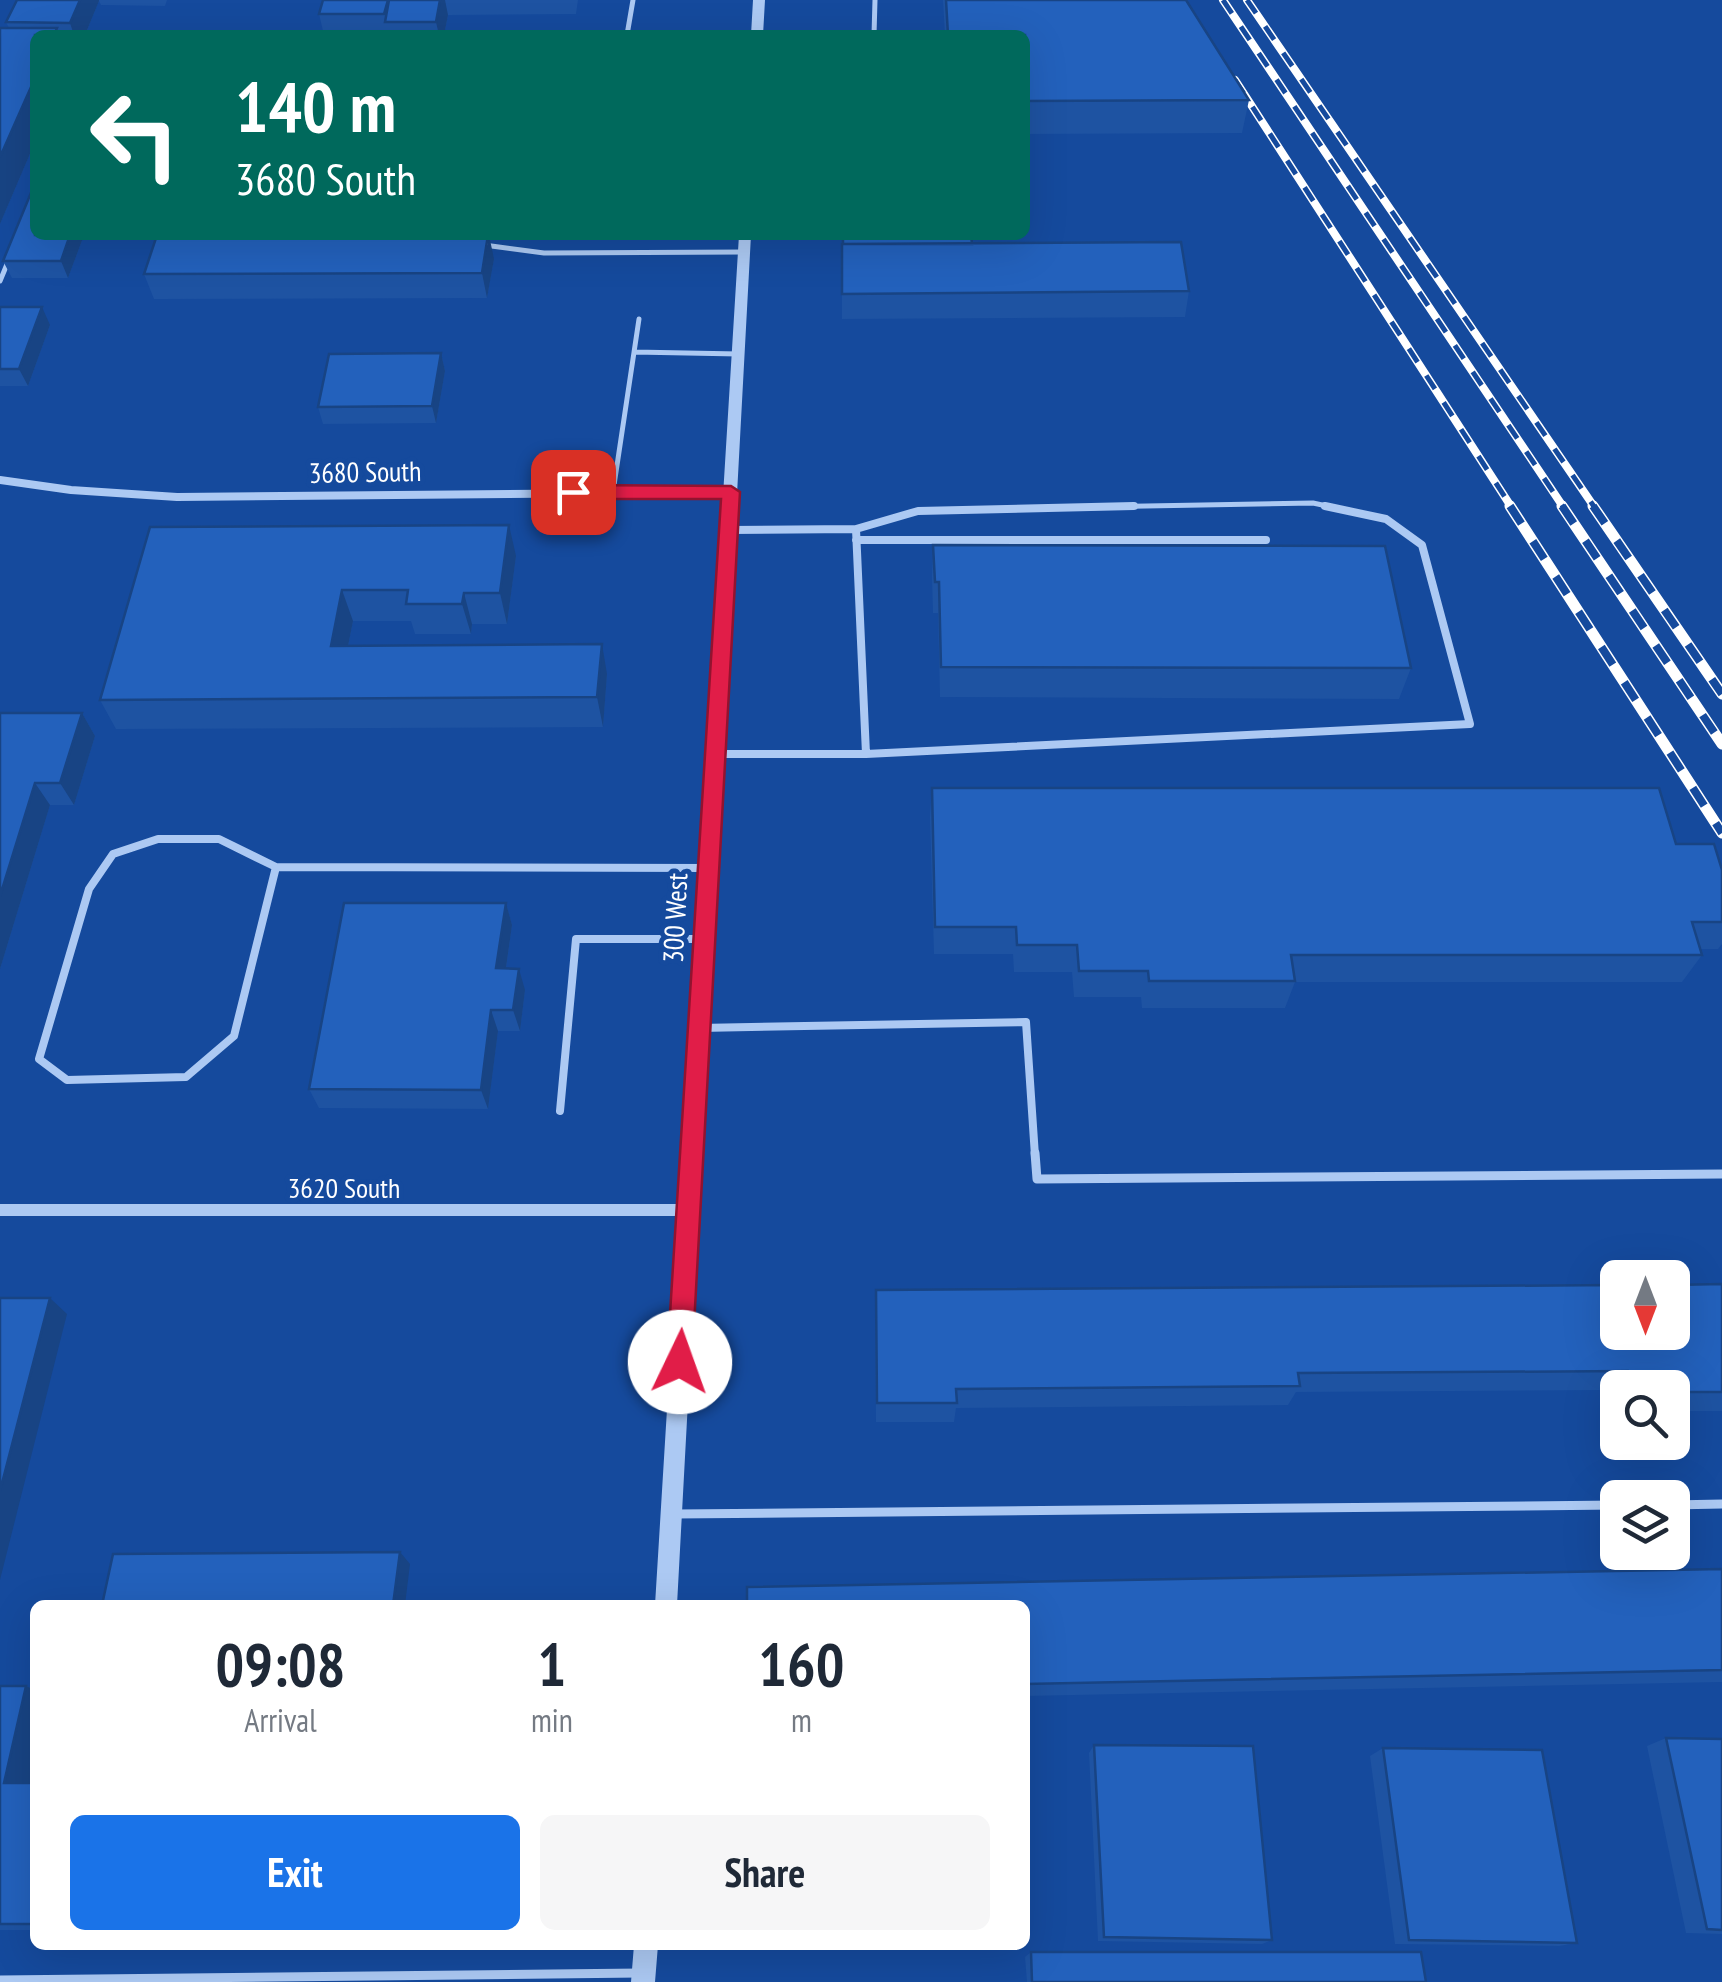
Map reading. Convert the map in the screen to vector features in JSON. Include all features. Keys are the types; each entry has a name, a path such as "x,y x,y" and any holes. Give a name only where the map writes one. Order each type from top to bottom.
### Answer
{"street":[{"path":"757,30 759,0"},
{"name":"300 West","path":"666,1600 745,244"},
{"name":"3680 South","path":"0,480 71,490 177,496 731,492"},
{"name":"3620 South","path":"0,1210 688,1210"},
{"path":"644,1977 646,1950"}],"lane":[{"path":"628,30 633,0"},
{"path":"874,30 875,0"},
{"path":"482,244 544,253 745,244"},
{"path":"0,281 13,248"},
{"path":"612,492 638,319"},
{"path":"634,352 738,354"},
{"path":"715,754 866,754 1470,724 1422,545 1386,518 1313,503 1160,504 918,511 856,529 728,530"},
{"path":"856,529 866,754"},
{"path":"856,540 1266,540"},
{"path":"276,867 234,1036 186,1077 66,1080 39,1059 89,889 113,854 158,839 219,839 276,867 708,868"},
{"path":"560,1111 576,939 704,939"},
{"path":"699,1028 1026,1022 1037,1179 1722,1174"},
{"path":"1690,1505 1722,1504"},
{"path":"671,1514 1600,1505"},
{"path":"0,1980 644,1977"}],"building":[{"path":"17,0 80,0 70,23 6,22"},
{"path":"323,0 388,0 384,14 319,14"},
{"path":"389,0 440,0 436,22 385,22"},
{"path":"946,0 1186,0 1249,100 1030,101 1030,30 948,30"},
{"path":"0,28 57,28 30,30 30,89 0,157"},
{"path":"30,195 30,240 68,240 61,261 3,261"},
{"path":"155,240 487,240 482,273 144,274"},
{"path":"843,240 972,240 972,244 843,244"},
{"path":"1181,242 1189,291 842,294 842,244"},
{"path":"0,307 42,307 19,369 0,369"},
{"path":"441,353 432,406 318,407 329,354"},
{"path":"509,525 500,593 464,593 462,604 406,604 408,590 342,590 331,646 602,644 597,697 100,700 150,527"},
{"path":"933,545 1385,546 1411,668 941,667 939,582 935,582"},
{"path":"0,713 82,713 60,783 35,783 0,896"},
{"path":"932,788 1659,788 1676,844 1714,844 1722,870 1722,922 1692,922 1702,955 1291,955 1295,981 1149,981 1148,971 1079,971 1077,945 1017,945 1016,927 935,927"},
{"path":"344,903 506,903 496,968 519,969 513,1010 491,1010 481,1090 309,1089"},
{"path":"1722,1284 1722,1392 1690,1392 1690,1370 1298,1373 1300,1386 956,1389 957,1403 877,1403 876,1290 1600,1285 1600,1350 1690,1350 1690,1285"},
{"path":"0,1298 50,1298 0,1491"},
{"path":"400,1552 394,1600 103,1600 113,1554"},
{"path":"1722,1569 1722,1670 1030,1684 1030,1600 747,1600 747,1587"},
{"path":"0,1686 26,1686 4,1783 30,1783 30,1924 0,1924"},
{"path":"1666,1738 1722,1739 1722,1930 1707,1929"},
{"path":"1094,1745 1253,1746 1272,1940 1104,1937"},
{"path":"1383,1748 1542,1750 1577,1943 1409,1940"},
{"path":"1031,1952 1421,1952 1426,1982 1032,1982"}],"railway":[{"path":"1223,0 1564,508"},
{"path":"1247,0 1595,508"},
{"path":"1235,80 1512,508"},
{"path":"1510,506 1722,833"},
{"path":"1562,506 1722,744"},
{"path":"1593,506 1722,694"}],"route":[{"path":"573,492 731,492 680,1362"}]}
